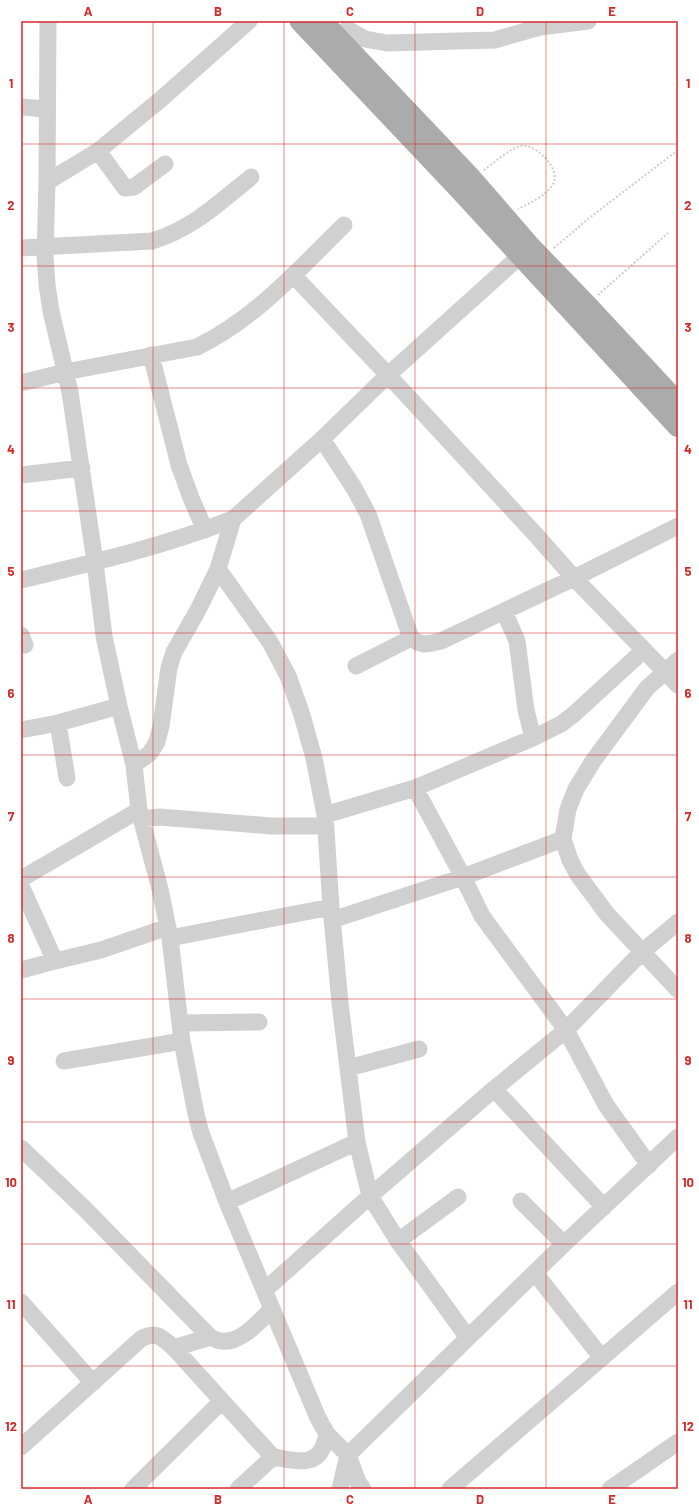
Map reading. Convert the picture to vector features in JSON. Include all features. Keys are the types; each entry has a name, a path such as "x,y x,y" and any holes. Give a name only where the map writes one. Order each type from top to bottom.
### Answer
{"main road":[{"path":"300,21 341,34 520,256 678,427"},
{"path":"322,21 341,34 472,179 546,264 587,305 678,403"}],"street":[{"path":"48,21 48,182 45,248 47,285 51,311 70,392 82,468 104,636 119,706 134,765 140,814 160,889 169,932 182,1041 201,1133 227,1202 318,1418 328,1434 348,1455 358,1482 363,1489"},
{"path":"48,182 98,151 160,100 248,21"},
{"path":"341,34 386,43 495,40 540,27 588,21"},
{"path":"21,107 47,109"},
{"path":"98,151 125,188 134,188 165,164"},
{"path":"21,248 45,248 152,241 167,236 189,225 251,177"},
{"path":"21,383 65,372 197,346 208,342 251,313 293,275 344,225"},
{"path":"21,580 95,562 205,530 233,519 322,439 388,375 520,256"},
{"path":"293,275 388,375 574,578 678,685"},
{"path":"151,355 179,465 205,530"},
{"path":"322,439 354,488 368,514 411,638 419,644 428,644 441,641 574,578 678,526"},
{"path":"21,475 82,468"},
{"path":"134,765 150,753 157,742 161,726 168,668 174,652 198,610 218,569 233,519"},
{"path":"218,569 270,642 288,676 302,712 312,750 325,820 340,1003 348,1068 358,1142 370,1196 398,1241 468,1338"},
{"path":"504,611 518,647 525,704 533,738"},
{"path":"356,666 411,638"},
{"path":"21,879 140,814 272,826 325,820 415,788 533,738 562,724 573,716 644,650"},
{"path":"678,660 647,688 593,761 576,789 568,809 563,839 570,860 578,875 608,914 678,990"},
{"path":"21,730 58,723 119,706"},
{"path":"58,723 67,778"},
{"path":"415,788 463,877 482,916 566,1030 606,1105 649,1165"},
{"path":"21,970 169,932 332,914 463,877 563,839"},
{"path":"21,886 55,961"},
{"path":"265,1290 494,1088 566,1030 642,952 678,922"},
{"path":"180,1023 259,1022"},
{"path":"64,1061 182,1041"},
{"path":"348,1068 419,1049"},
{"path":"494,1088 604,1207"},
{"path":"340,1489 348,1455 564,1244 678,1137"},
{"path":"227,1202 358,1142"},
{"path":"21,1148 85,1209 210,1337 221,1341 230,1341 238,1338 246,1333 272,1309"},
{"path":"398,1241 458,1198"},
{"path":"521,1201 564,1244"},
{"path":"535,1272 602,1358"},
{"path":"450,1489 678,1292"},
{"path":"21,1302 93,1383"},
{"path":"21,1448 142,1338 150,1334 159,1335 174,1348 273,1456 306,1461 313,1459 322,1449 328,1434"},
{"path":"174,1348 210,1337"},
{"path":"133,1489 222,1401"},
{"path":"610,1489 678,1442"},
{"path":"238,1489 273,1456"}],"path":[{"path":"472,179 514,148 522,145 532,147 540,152 554,169 556,177 553,184 533,201 504,215"},
{"path":"546,264 554,249 565,238 678,150"},
{"path":"587,305 668,233"}]}
